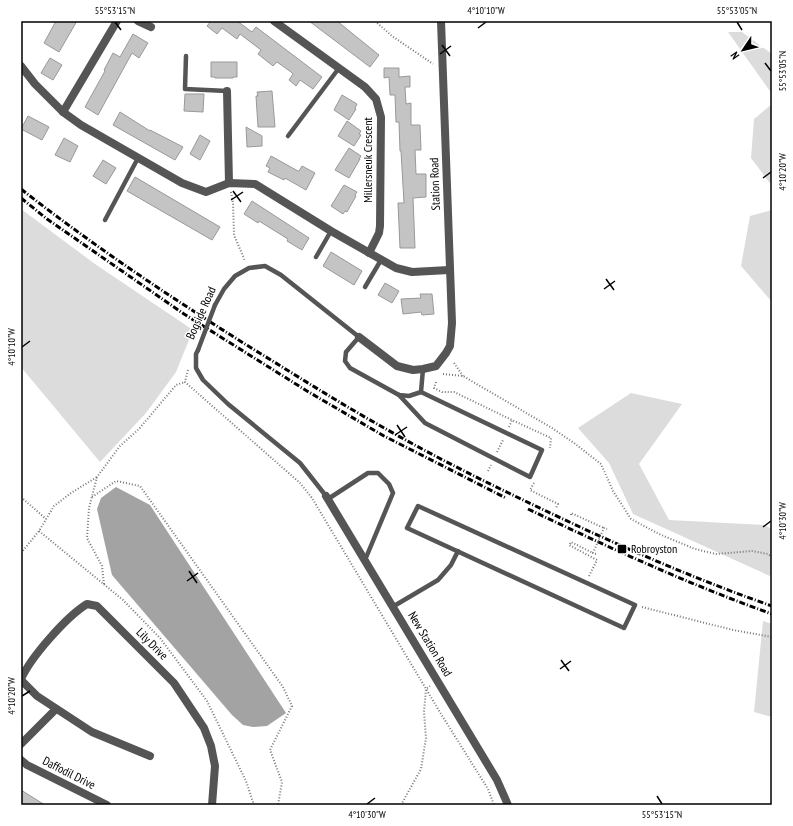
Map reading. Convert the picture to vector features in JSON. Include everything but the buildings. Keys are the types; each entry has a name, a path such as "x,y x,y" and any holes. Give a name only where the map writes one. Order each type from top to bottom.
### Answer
{"street":[{"path":"63,112 117,21"},
{"path":"138,21 151,27"},
{"name":"Millersneuk Crescent","path":"274,21 339,68 371,93 376,99 381,117 380,226 379,233 369,253"},
{"name":"Station Road","path":"423,369 436,366 446,353 450,346 452,323 441,21"},
{"path":"21,66 35,84 63,112 81,125 182,183 206,192 229,183 255,184 331,231 396,268 412,272 449,270"},
{"path":"227,91 229,183"},
{"path":"359,337 397,366 412,370 423,369"},
{"name":"New Station Road","path":"327,498 394,606 497,780 508,805"},
{"name":"Lily Drive","path":"150,756 92,732 37,696 21,680 26,669 58,629 78,610 87,604 97,606 174,683 204,728 211,746 215,766 212,805"},
{"path":"21,744 56,709"},
{"name":"Daffodil Drive","path":"21,760 27,765 105,805"}],"lane":[{"path":"186,56 185,89 227,91"},
{"path":"288,136 339,68"},
{"path":"105,220 138,158"},
{"path":"316,257 331,231"},
{"path":"365,287 381,260"},
{"path":"249,268 265,266 282,275 359,337 346,352 346,361 350,368 399,396 425,423 530,477 542,450 421,392 409,396 399,396"},
{"name":"Bogside Road","path":"249,268 235,276 224,289 215,305 197,352 196,368 203,380 228,404 300,464 327,498"},
{"path":"421,392 423,369"},
{"path":"327,498 368,473 378,473 389,484 393,493 365,560"},
{"path":"418,506 635,605 624,628 458,551 407,528 418,506"},
{"path":"394,606 438,580 451,565 458,551"}],"path":[{"path":"376,21 392,36 443,70"},
{"path":"229,183 233,203 234,234 249,268"},
{"path":"184,382 197,352"},
{"path":"454,363 463,376"},
{"path":"443,374 463,376 552,428 574,443 601,464 613,491 631,519 659,534 695,549 716,554 752,551 768,554 772,557"},
{"path":"21,554 39,531 54,506 71,493 97,477 120,446 139,429 176,385 184,382"},
{"path":"184,382 300,483 312,498 426,689 488,789 494,805"},
{"path":"436,382 434,388 436,390 442,392 454,392 512,420"},
{"path":"97,477 89,508 87,538 102,566 104,584"},
{"path":"92,497 116,481 140,486 283,687 292,706 270,750 282,782 278,805"},
{"path":"530,490 558,504 556,508"},
{"path":"21,498 46,519"},
{"path":"571,515 571,513 606,528 593,553"},
{"path":"586,583 597,560 569,545 570,542 596,554"},
{"path":"635,605 733,630 772,637"},
{"path":"401,805 421,770 426,738 424,712 426,689"}],"shaded area":[{"path":"728,32 742,32 772,54 772,94"},
{"path":"772,104 772,186 751,158 754,119"},
{"path":"21,209 95,264 193,330 176,372 146,413 100,462 21,367"},
{"path":"772,210 772,302 741,266 750,216"},
{"path":"631,393 682,404 639,464 669,520 764,525 772,529 772,577 633,514 609,463 578,428"},
{"path":"116,487 150,505 286,713 267,726 253,727 243,725 232,715 112,575 97,509 101,498"},
{"path":"763,621 772,624 772,717 754,712"}],"railway":[{"path":"21,189 106,252 193,311 319,390 410,442 482,480 604,538 699,579 772,606"},
{"path":"21,198 47,219 184,314 307,391 384,436 506,498"},
{"path":"528,509 648,564 772,614"}],"place":[{"name":"Robroyston","path":"622,549"}]}
